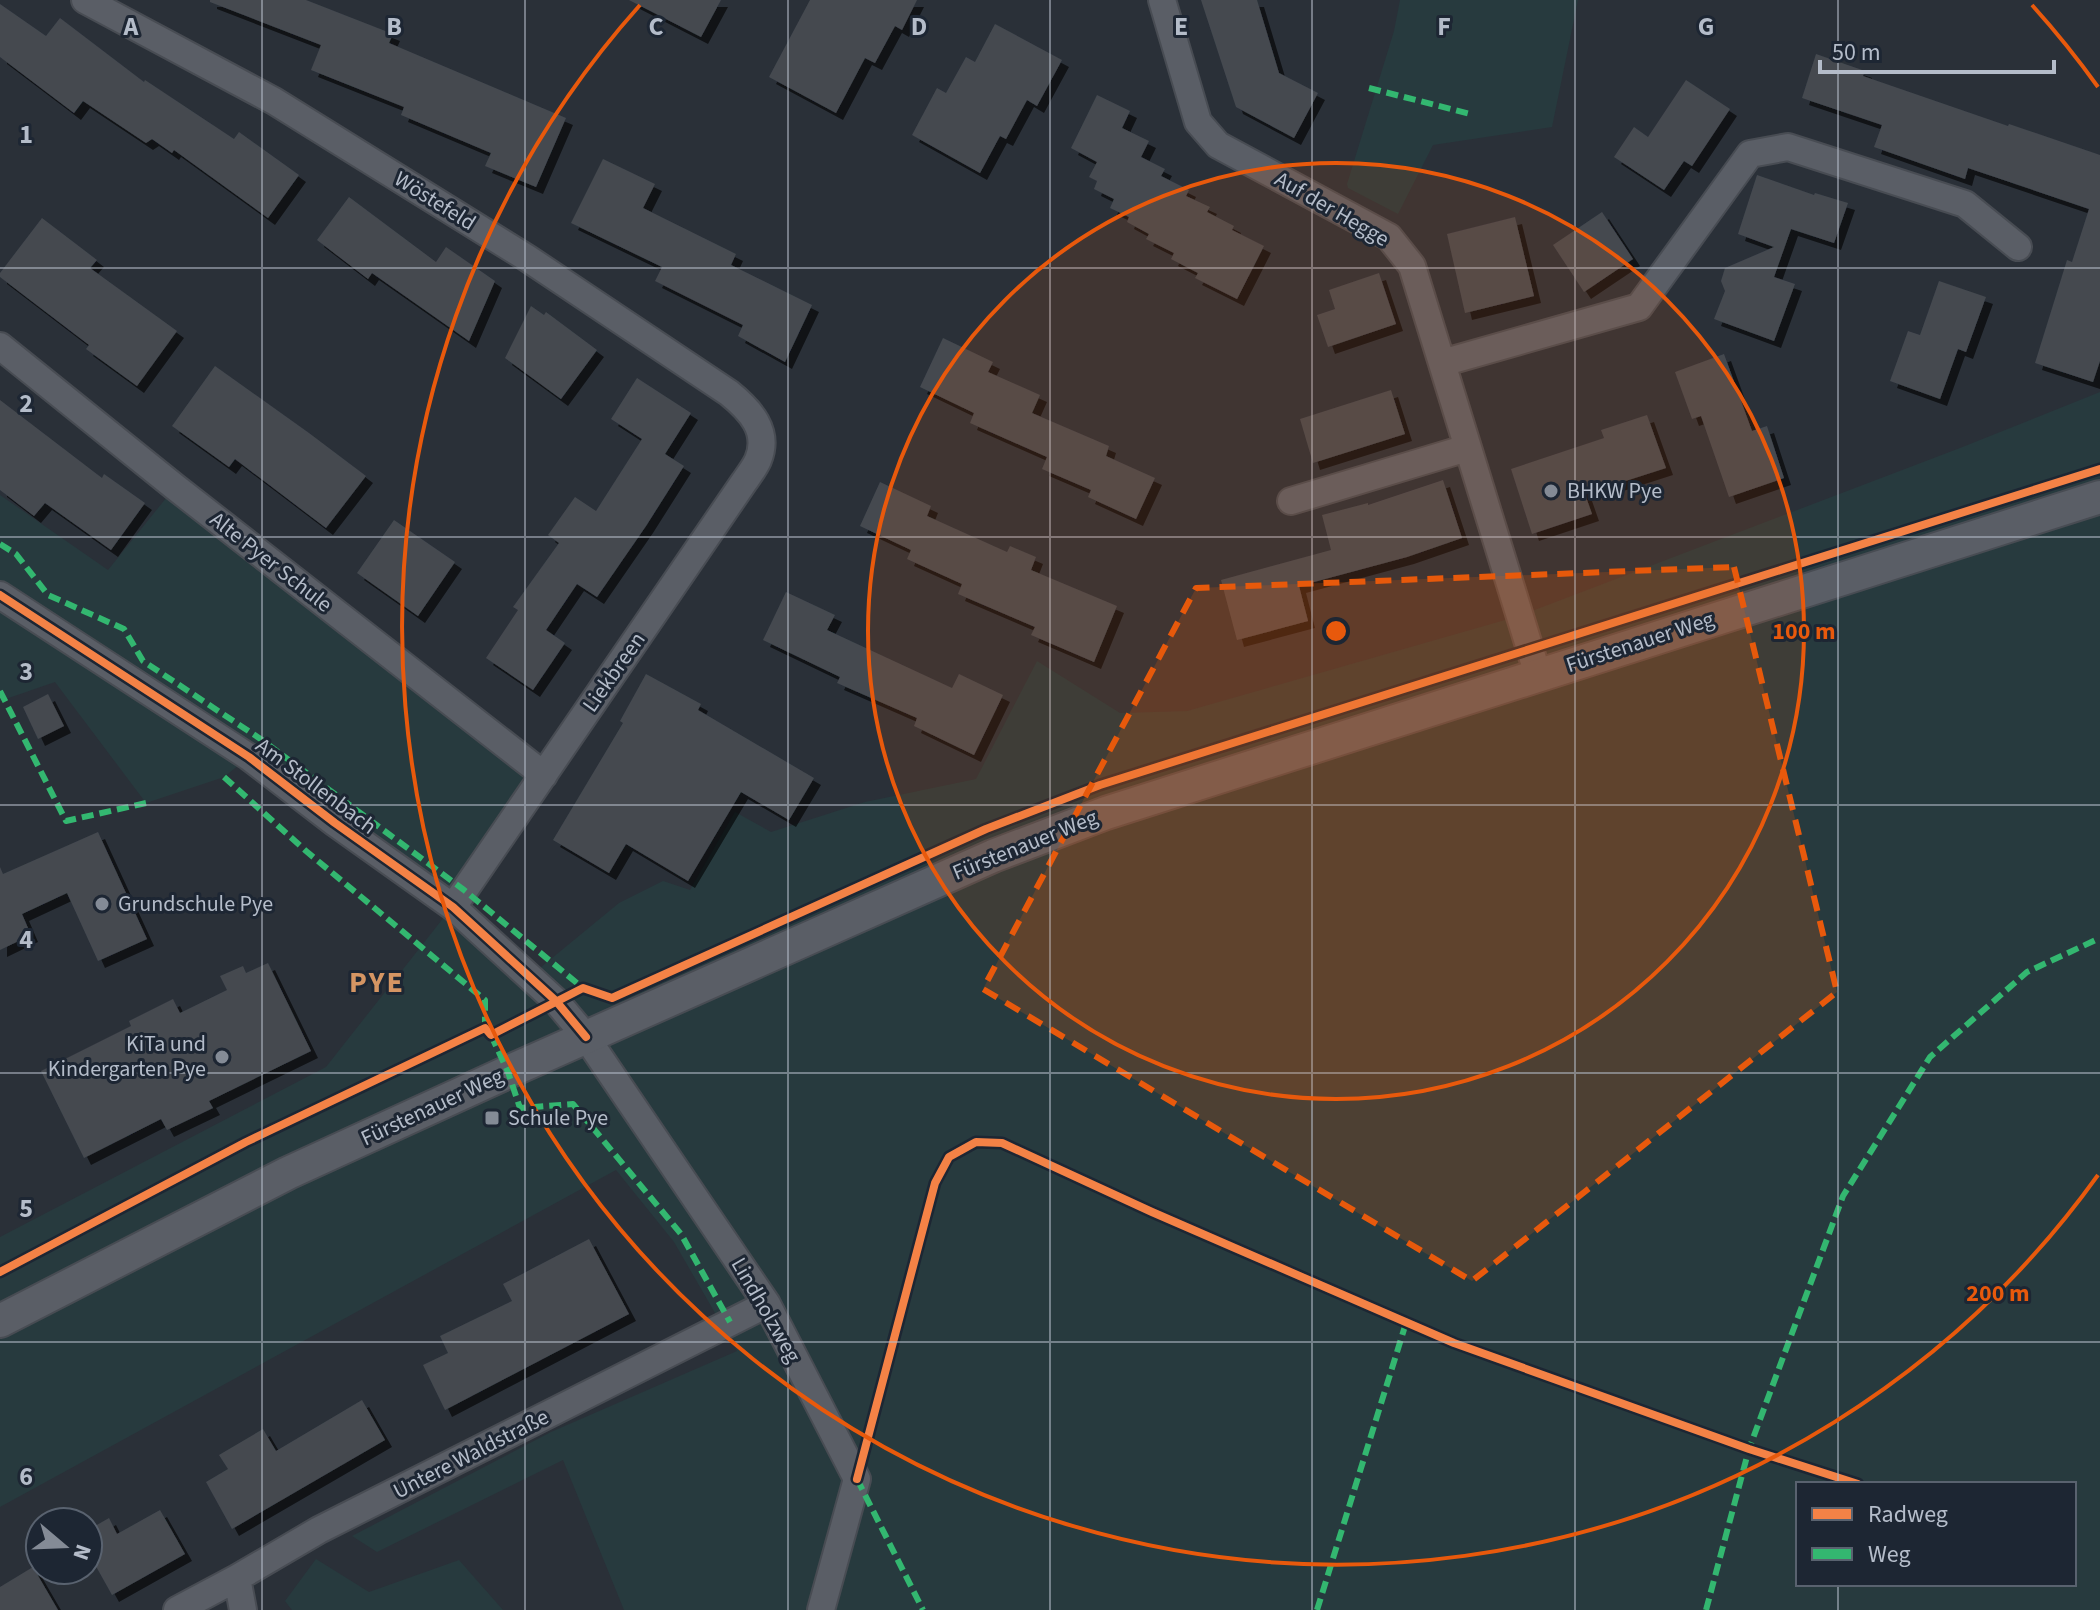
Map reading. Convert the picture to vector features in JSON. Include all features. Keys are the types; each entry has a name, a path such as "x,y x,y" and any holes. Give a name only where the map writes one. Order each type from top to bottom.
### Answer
{"street":[{"name":"Wöstefeld","path":"85,0 274,101 527,258 729,393 748,408 761,432"},
{"name":"Auf der Hegge","path":"1162,0 1198,122 1218,145 1389,237 1412,266 1538,675"},
{"path":"1442,363 1639,307 1750,154 1788,147 1965,204 2018,247"},
{"name":"Alte Pyer Schule","path":"0,346 163,478 544,775"},
{"name":"Liekbreen","path":"453,907 744,482 759,458 761,432"},
{"path":"1291,501 1467,448"},
{"name":"Fürstenauer Weg","path":"0,1321 288,1173 993,856 1092,818 2100,497"},
{"name":"Am Stollenbach","path":"0,595 249,757 453,907 556,1001 586,1037"},
{"name":"Lindholzweg","path":"586,1037 767,1304 857,1479 821,1610"},
{"name":"Untere Waldstraße","path":"177,1610 319,1530 767,1304"},
{"path":"237,1578 243,1610"}],"highlighted area":[{"path":"1734,567 1837,992 1472,1281 983,989 1196,588"}],"green space":[{"path":"1400,0 1578,0 1552,127 1433,145 1398,214 1348,188 1347,184 1394,31"},
{"path":"2100,392 2100,1610 624,1610 563,1460 377,1552 352,1536 551,1432 737,1351 674,1242 616,1170 0,1507 0,1237 326,1067 452,907 249,757 224,777 146,803 55,682 0,701 0,495 108,570 175,487 544,775 453,906 529,977 619,903 663,881 690,890 735,812 771,832 865,802 976,779 1037,661 1120,713 1187,711 1519,616"},
{"path":"316,1559 369,1592 459,1560 503,1610 292,1610 285,1601"}],"building":[{"path":"210,0 306,0 393,34 389,43 566,118 536,187 485,166 491,153 401,115 404,107 311,70 321,45"},
{"path":"629,0 721,0 701,37"},
{"path":"810,0 917,0 902,30 895,26 875,63 865,58 836,113 769,77"},
{"path":"1201,0 1257,0 1279,73 1318,93 1294,138 1236,107"},
{"path":"0,4 46,36 60,18 144,82 234,139 239,132 299,175 268,218 174,150 172,153 152,139 146,143 83,101 74,113 0,57"},
{"path":"995,24 1062,60 1037,106 1027,100 1006,139 1000,136 980,173 912,135 937,88 946,93 966,57 975,62"},
{"path":"1816,54 1865,71 1863,76 2100,155 2100,361 2093,382 2035,363 2067,260 2072,262 2089,209 1968,168 1965,179 1874,147 1882,125 1802,98"},
{"path":"1686,80 1730,109 1692,166 1684,161 1664,190 1614,157 1634,127 1648,137"},
{"path":"1097,95 1130,111 1122,128 1149,141 1141,157 1165,169 1161,176 1189,190 1186,196 1210,207 1207,212 1234,226 1232,230 1264,246 1237,299 1195,278 1198,273 1171,259 1174,253 1146,239 1149,234 1127,222 1129,217 1110,208 1114,199 1094,189 1097,181 1089,177 1097,162 1071,148"},
{"path":"603,159 655,184 643,208 736,254 731,265 812,305 785,362 738,336 743,325 655,281 662,267 571,223"},
{"path":"1757,175 1848,203 1834,243 1791,229 1774,277 1795,284 1774,341 1714,319 1725,291 1721,281 1725,268 1774,247 1738,234"},
{"path":"349,197 436,262 446,247 495,281 469,341 372,273 368,279 317,240"},
{"path":"1602,212 1633,259 1584,292 1553,245"},
{"path":"1515,217 1534,296 1465,313 1447,234"},
{"path":"42,218 97,260 90,268 177,331 137,386 86,349 89,345 0,277"},
{"path":"1379,273 1396,324 1328,347 1317,315 1335,309 1329,290"},
{"path":"1939,281 1986,297 1966,352 1958,349 1940,399 1890,381 1908,331 1920,335"},
{"path":"531,306 544,315 546,312 597,350 561,399 505,358"},
{"path":"943,338 993,362 988,372 1040,395 1032,413 1109,446 1106,456 1155,478 1136,519 1088,497 1091,490 1042,469 1047,457 970,423 974,413 920,387"},
{"path":"1724,354 1752,431 1767,426 1784,478 1729,497 1701,416 1692,419 1675,372"},
{"path":"215,366 366,476 326,528 235,459 229,467 172,426"},
{"path":"637,378 691,413 665,454 684,466 597,597 577,584 546,630 565,643 533,690 486,658 518,610 513,607 559,543 548,535 575,497 596,511 642,439 611,419"},
{"path":"1391,390 1405,434 1313,463 1300,419"},
{"path":"0,400 102,478 104,474 145,503 111,550 45,503 34,516 0,490"},
{"path":"1647,415 1666,468 1585,494 1592,514 1532,534 1511,469 1604,438 1601,430"},
{"path":"1443,480 1462,538 1407,557 1299,586 1308,621 1237,640 1221,580 1331,550 1322,515 1368,505"},
{"path":"880,482 931,506 927,516 1007,552 1010,546 1036,557 1031,570 1117,606 1094,662 1031,635 1035,627 958,594 962,584 907,559 911,550 860,526"},
{"path":"394,520 455,562 418,616 357,573"},
{"path":"786,592 835,615 827,630 952,688 959,674 1003,695 974,755 914,726 917,718 837,683 840,677 763,640"},
{"path":"646,674 701,704 698,710 814,778 789,820 741,792 688,881 626,844 609,873 553,840 623,723 620,721"},
{"path":"48,694 64,726 38,739 23,707"},
{"name":"Grundschule Pye","path":"98,832 147,939 98,961 67,893 22,914 31,935 0,950 0,867 3,874"},
{"name":"KiTa und Kindergarten Pye","path":"268,963 311,1051 209,1101 213,1108 167,1130 161,1119 84,1158 41,1071 131,1026 129,1021 173,999 180,1013 227,990 220,976 243,966 246,973"},
{"path":"589,1239 629,1314 445,1410 423,1365 448,1353 440,1336 512,1301 503,1284"},
{"path":"362,1400 385,1440 232,1529 206,1482 228,1469 219,1455 263,1429 276,1451"},
{"path":"160,1510 185,1554 112,1595 104,1581 104,1521 109,1518 117,1534"},
{"path":"24,1572 24,1586 44,1586 58,1610 0,1610 0,1587"}],"marked path":[{"path":"1369,88 1470,114"},
{"path":"0,544 16,554 48,595 124,629 143,661 262,740 464,890 583,988"},
{"path":"0,691 66,821 146,803"},
{"path":"224,777 306,851 485,1000 485,1028"},
{"path":"1706,1610 1749,1449 1843,1196 1930,1057 2027,972 2100,938"},
{"path":"491,1035 520,1108 573,1104 681,1234 730,1322"},
{"path":"1317,1610 1406,1323"},
{"path":"857,1479 923,1610"}],"cycle path":[{"path":"0,1272 246,1142 485,1028 491,1035 583,988 612,998 986,829 1100,785 2100,469"},
{"path":"0,595 249,757 453,907 556,1001 586,1037"},
{"path":"857,1479 935,1183 949,1157 976,1142 1002,1143 1152,1212 1454,1343 1749,1449 1852,1482"}],"place":[{"name":"BHKW Pye","path":"1551,491"},
{"name":"Grundschule Pye","path":"102,904"},
{"name":"KiTa und Kindergarten Pye","path":"222,1057"},
{"name":"Schule Pye","path":"492,1118"}],"district":[{"name":"PYE","path":"377,982"}]}
